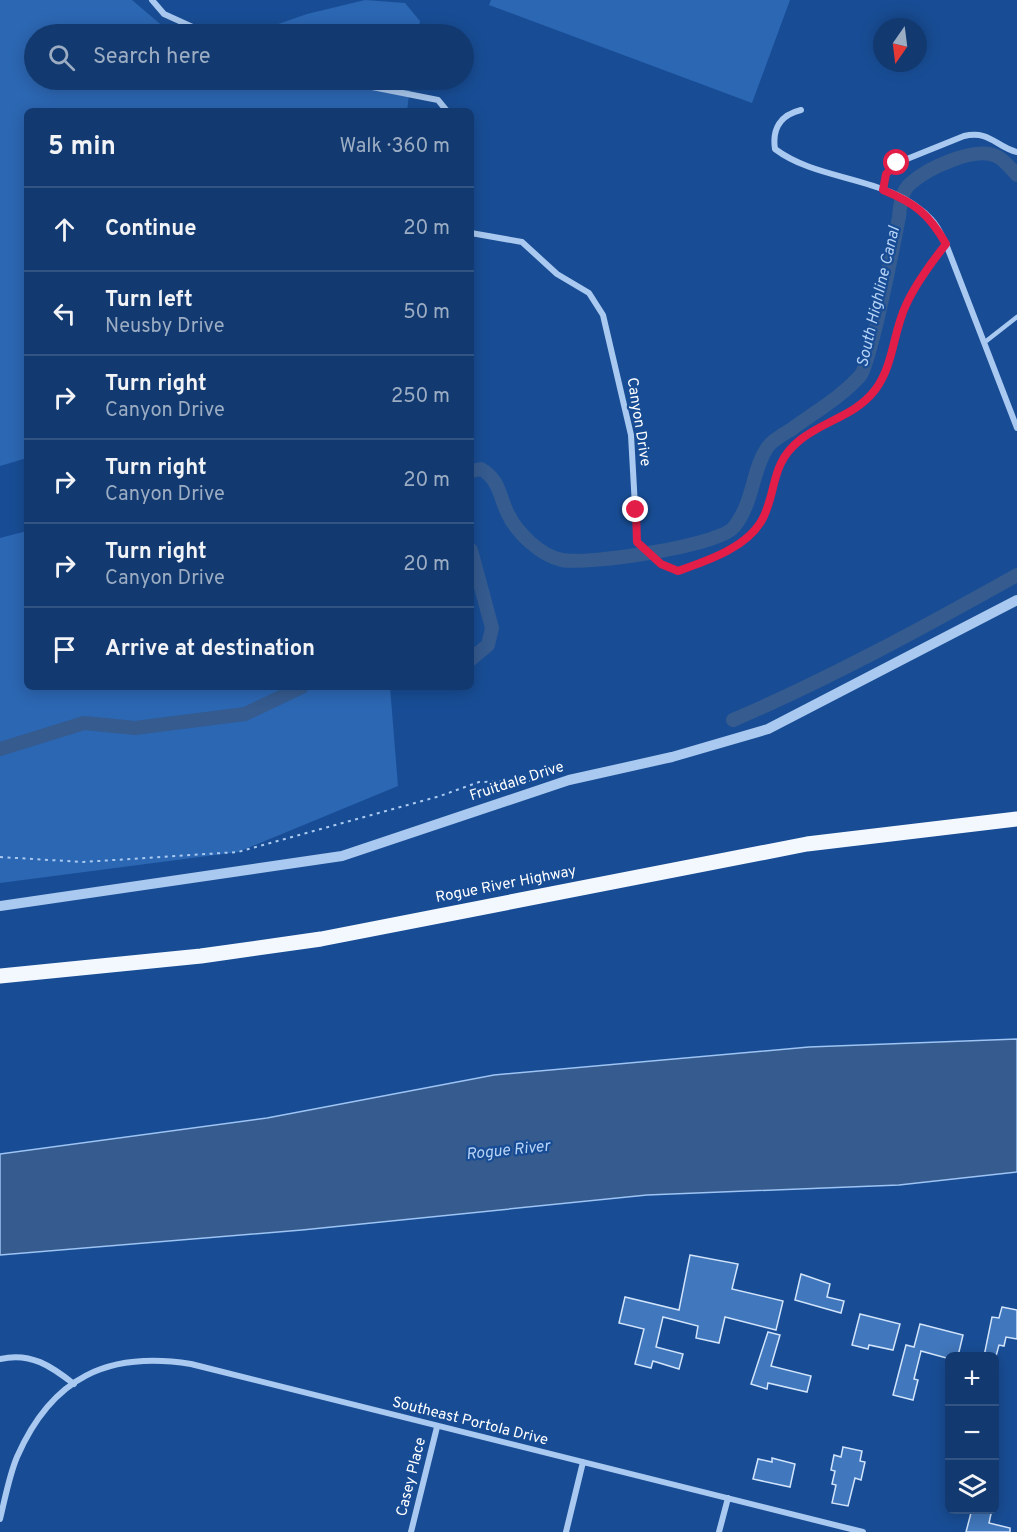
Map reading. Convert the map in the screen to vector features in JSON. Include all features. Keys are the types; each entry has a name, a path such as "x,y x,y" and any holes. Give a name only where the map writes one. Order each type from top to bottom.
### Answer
{"main road":[{"name":"Rogue River Highway","path":"0,976 201,956 321,939 807,844 1017,819"}],"street":[{"path":"152,0 164,14 186,24"},
{"path":"388,90 438,100 445,108"},
{"path":"801,110 791,113 779,122 773,135 775,149 790,160 883,190 917,208 933,220 946,244 1017,428"},
{"path":"883,190 886,174 897,163 964,136 975,133 995,139 1017,152"},
{"name":"Canyon Drive","path":"474,234 522,242 557,274 589,293 603,315 631,435 637,542 661,564 678,571 714,559 753,532 764,517 773,478 787,454 800,440 856,409 876,389 890,361 905,306 946,244"},
{"name":"Fruitdale Drive","path":"0,906 342,856 568,780 672,757 768,729 1017,600"},
{"path":"0,1359 12,1356 37,1359 74,1384"},
{"name":"Southeast Portola Drive","path":"0,1519 17,1458 49,1403 97,1368 126,1361 159,1359 191,1364 863,1532"},
{"name":"Casey Place","path":"411,1532 437,1427"},
{"path":"566,1532 583,1462"},
{"path":"719,1532 728,1498"}],"lane":[{"path":"985,342 1017,317"}],"path":[{"path":"0,857 83,862 238,852 440,796 479,782 535,780"}],"shaded area":[{"path":"0,0 132,0 160,24 24,24 24,90 410,90 407,108 24,108 24,459 0,466"},
{"path":"365,0 405,3 420,21 420,24 278,24 307,14"},
{"path":"491,0 790,0 752,103 489,5"},
{"path":"24,532 24,690 390,690 398,786 238,852 0,883 0,538"}],"water":[{"name":"Rogue River","path":"1017,1039 1017,1172 899,1185 647,1195 302,1230 0,1255 0,1154 267,1118 494,1075 809,1047"}],"building":[{"path":"690,1255 738,1264 732,1289 783,1301 776,1330 725,1317 719,1343 696,1338 698,1326 663,1317 656,1347 683,1354 679,1369 653,1361 651,1368 635,1364 644,1329 619,1323 625,1297 679,1310"},
{"path":"801,1274 830,1284 827,1297 844,1301 841,1313 795,1300"},
{"path":"1002,1307 1017,1310 1017,1339 1006,1337 1004,1346 999,1345 997,1352 985,1352 992,1317 999,1318"},
{"path":"860,1314 900,1324 893,1350 869,1345 868,1349 852,1345"},
{"path":"920,1324 963,1335 959,1352 945,1352 945,1358 921,1351 914,1379 918,1380 913,1400 893,1395 906,1345 914,1347"},
{"path":"768,1332 780,1335 771,1366 811,1376 807,1392 768,1383 767,1389 751,1384"},
{"path":"843,1447 862,1451 860,1461 865,1462 861,1480 855,1478 848,1506 832,1503 836,1485 832,1484 835,1471 831,1470 834,1455 841,1457"},
{"path":"772,1458 795,1464 790,1487 753,1479 758,1459 772,1462"},
{"path":"971,1514 991,1514 989,1523 1010,1528 1010,1532 966,1532"}],"waterway":[{"name":"South Highline Canal","path":"474,470 481,469 492,478 517,529 530,543 554,558 576,561 624,557 680,547 723,534 734,527 741,517 758,466 769,445 836,398 853,384 865,367 876,327 902,199 908,186 940,165 976,154 999,157 1017,175"},
{"name":"South Highline Canal","path":"474,561 492,628 488,645 474,657"},
{"path":"733,720 912,633 1017,575"},
{"name":"South Highline Canal","path":"0,749 84,723 135,728 245,714 296,690"}],"route":[{"path":"636,510 637,542 661,564 678,571 714,559 753,532 764,517 771,496 773,478 787,454 800,440 856,409 876,389 890,361 905,306 946,244 933,220 917,208 883,190 886,174 897,163"}]}
